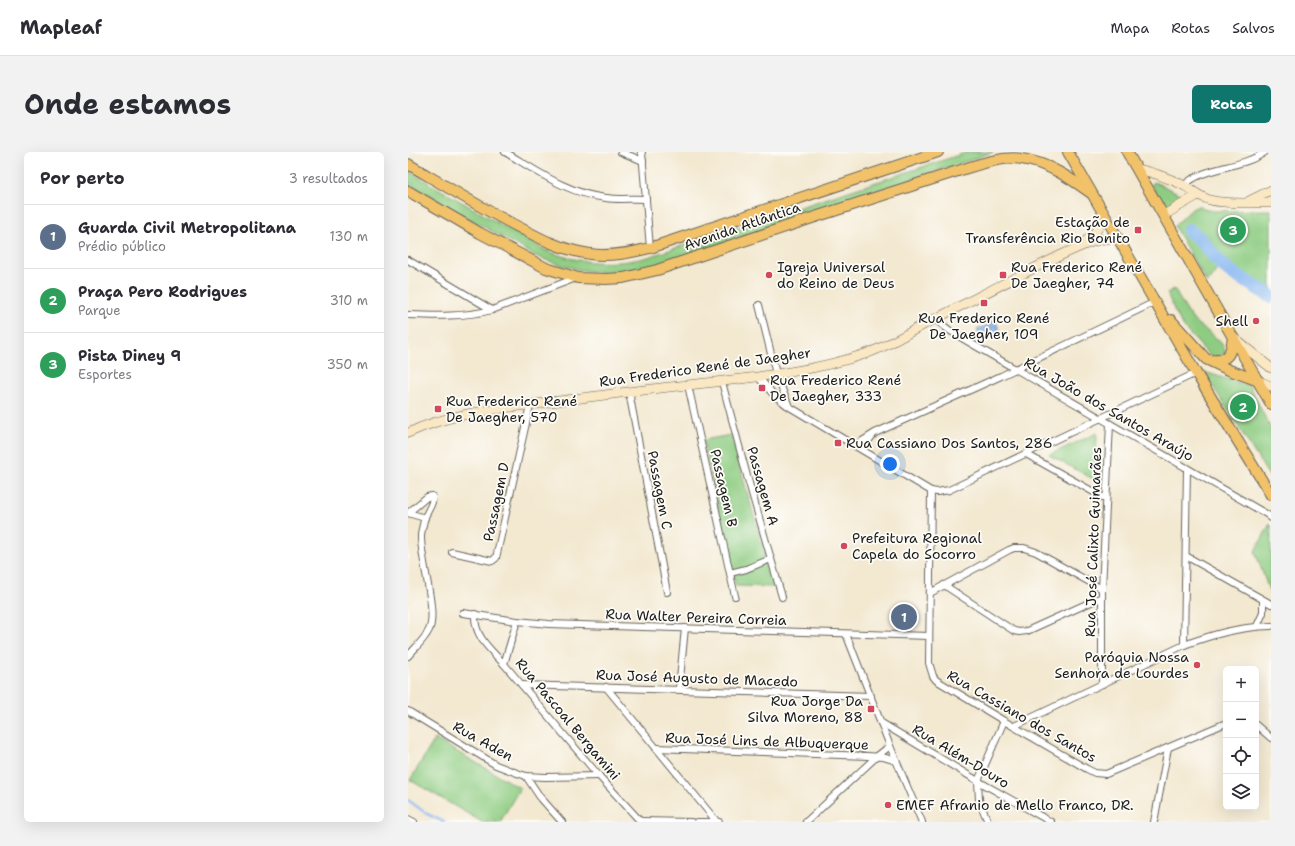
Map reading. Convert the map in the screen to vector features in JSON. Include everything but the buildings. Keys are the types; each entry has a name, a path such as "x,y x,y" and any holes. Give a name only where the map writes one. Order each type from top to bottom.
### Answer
{"main road":[{"name":"Avenida Atlântica","path":"408,164 491,213 548,243 566,250 591,254 613,255 650,248 938,152"},
{"path":"1068,152 1196,373 1271,495"},
{"path":"1127,152 1271,404"},
{"name":"Avenida Atlântica","path":"408,191 480,233 546,268 578,278 606,279 623,278 657,270 812,218 960,170 993,161 1021,158 1035,162 1062,173 1092,193"},
{"path":"1137,169 1155,173 1210,200 1225,202 1271,203"},
{"path":"1248,202 1271,190"},
{"path":"1164,215 1198,195"},
{"name":"Rua Frederico René de Jaegher","path":"1079,248 1098,230 1104,213"},
{"name":"Rua Frederico René de Jaegher","path":"408,433 431,423 464,415 629,392 758,377 849,359 872,352 1013,278 1079,248 1108,238 1119,239"},
{"path":"1155,302 1206,359 1229,370 1271,386"},
{"path":"1206,359 1216,361 1228,357 1231,350 1233,337"},
{"path":"1233,337 1271,368"}],"street":[{"path":"506,152 559,184 586,194 606,198 646,198"},
{"path":"622,152 643,162"},
{"path":"643,152 650,248"},
{"path":"1183,186 1204,173 1245,162 1258,157 1265,152"},
{"path":"408,260 492,310"},
{"path":"408,315 465,315 492,310 578,278"},
{"path":"856,445 875,432 1017,368 1155,302"},
{"path":"759,305 776,374 788,406"},
{"name":"Rua João dos Santos Araújo","path":"936,319 961,337 1017,368 1101,419 1271,518"},
{"path":"758,377 774,395 788,406 856,445 931,491 937,492 949,490 1196,373"},
{"name":"Passagem A","path":"722,382 782,597"},
{"name":"Passagem B","path":"688,385 735,596"},
{"name":"Passagem C","path":"629,392 667,592"},
{"name":"Passagem D","path":"452,552 492,561 496,558 530,405"},
{"name":"Rua José Calixto Guimarães","path":"1102,684 1102,589 1110,424"},
{"path":"862,450 875,432"},
{"path":"1026,454 1106,499"},
{"path":"1184,645 1188,469"},
{"name":"Rua Cassiano dos Santos","path":"931,491 929,663 932,676 936,680 1004,721 1100,774 1106,774 1223,723"},
{"path":"408,513 427,498 433,496 433,502 424,518 421,536 432,612 431,624 426,635 408,656"},
{"path":"408,513 424,518"},
{"path":"930,593 1009,550 1019,548 1036,552 1102,589"},
{"path":"1186,556 1271,604"},
{"path":"730,573 746,569 771,559"},
{"path":"944,585 1007,627 1019,632 1027,631 1102,597"},
{"path":"1256,626 1261,619 1263,612 1263,600"},
{"name":"Rua Walter Pereira Correia","path":"463,613 549,624 929,636"},
{"path":"476,614 475,623 479,635 504,664"},
{"name":"Rua Pascoal Bergamini","path":"517,621 504,664 599,776 641,822"},
{"path":"1014,726 1184,645 1210,635 1234,629 1256,626 1271,626"},
{"path":"679,689 685,628"},
{"path":"846,634 880,722 922,822"},
{"name":"Rua José Augusto de Macedo","path":"522,685 870,696"},
{"path":"606,687 718,822"},
{"name":"Rua Aden","path":"408,711 496,765 526,776 599,776"},
{"path":"988,822 979,800 978,782 1004,721"},
{"name":"Rua Além-Douro","path":"880,722 978,782 1050,822"},
{"path":"1259,728 1271,738"},
{"path":"806,822 876,757 890,746"},
{"name":"Rua José Lins de Albuquerque","path":"656,748 876,757 896,761"},
{"path":"1153,821 1168,748"},
{"path":"526,776 540,797 562,822"},
{"path":"408,819 414,822"},
{"path":"641,822 691,822"},
{"path":"697,822 718,822"}],"green space":[{"path":"968,152 994,152 650,268 620,272 578,269 564,266 536,256 408,183 408,171 545,250 558,255 583,261 622,262 648,257"},
{"path":"1154,182 1186,197 1166,210 1152,186 1152,183"},
{"path":"1198,206 1213,211 1271,210 1271,303 1219,268 1207,283 1174,226 1192,209"},
{"path":"1174,289 1194,321 1222,344 1225,354 1211,357 1184,328 1167,293"},
{"path":"1204,372 1249,385 1271,429 1271,479"},
{"path":"1097,433 1095,480 1049,455"},
{"path":"731,435 774,587 736,586 703,440"},
{"path":"1270,524 1271,525 1271,596 1255,551"},
{"path":"435,739 520,788 500,822 482,822 410,780"}],"water":[{"path":"995,320 1000,332 993,335 992,333 981,338 977,330 989,324 991,328 993,327 990,322"}],"waterway":[{"path":"1189,230 1200,239 1221,264 1234,274 1269,295"},
{"path":"408,800 427,814 444,822"}],"place":[{"name":"Estação de Transferência Rio Bonito","path":"1138,230"},
{"name":"Pista Diney 9","path":"1233,230"},
{"name":"Igreja Universal do Reino de Deus","path":"769,275"},
{"name":"Rua Frederico René De Jaegher, 74","path":"1003,275"},
{"name":"Rua Frederico René De Jaegher, 109","path":"984,303"},
{"name":"Shell","path":"1256,321"},
{"name":"Rua Frederico René De Jaegher, 333","path":"762,388"},
{"name":"Praça Pero Rodrigues","path":"1243,407"},
{"name":"Rua Frederico René De Jaegher, 570","path":"438,409"},
{"name":"Rua Cassiano Dos Santos, 286","path":"838,443"},
{"name":"Prefeitura Regional Capela do Socorro","path":"844,546"},
{"name":"Guarda Civil Metropolitana","path":"904,617"},
{"name":"Paróquia Nossa Senhora de Lourdes","path":"1197,665"},
{"name":"Rua Jorge Da Silva Moreno, 88","path":"871,709"},
{"name":"EMEF Afranio de Mello Franco, DR.","path":"888,805"}]}
